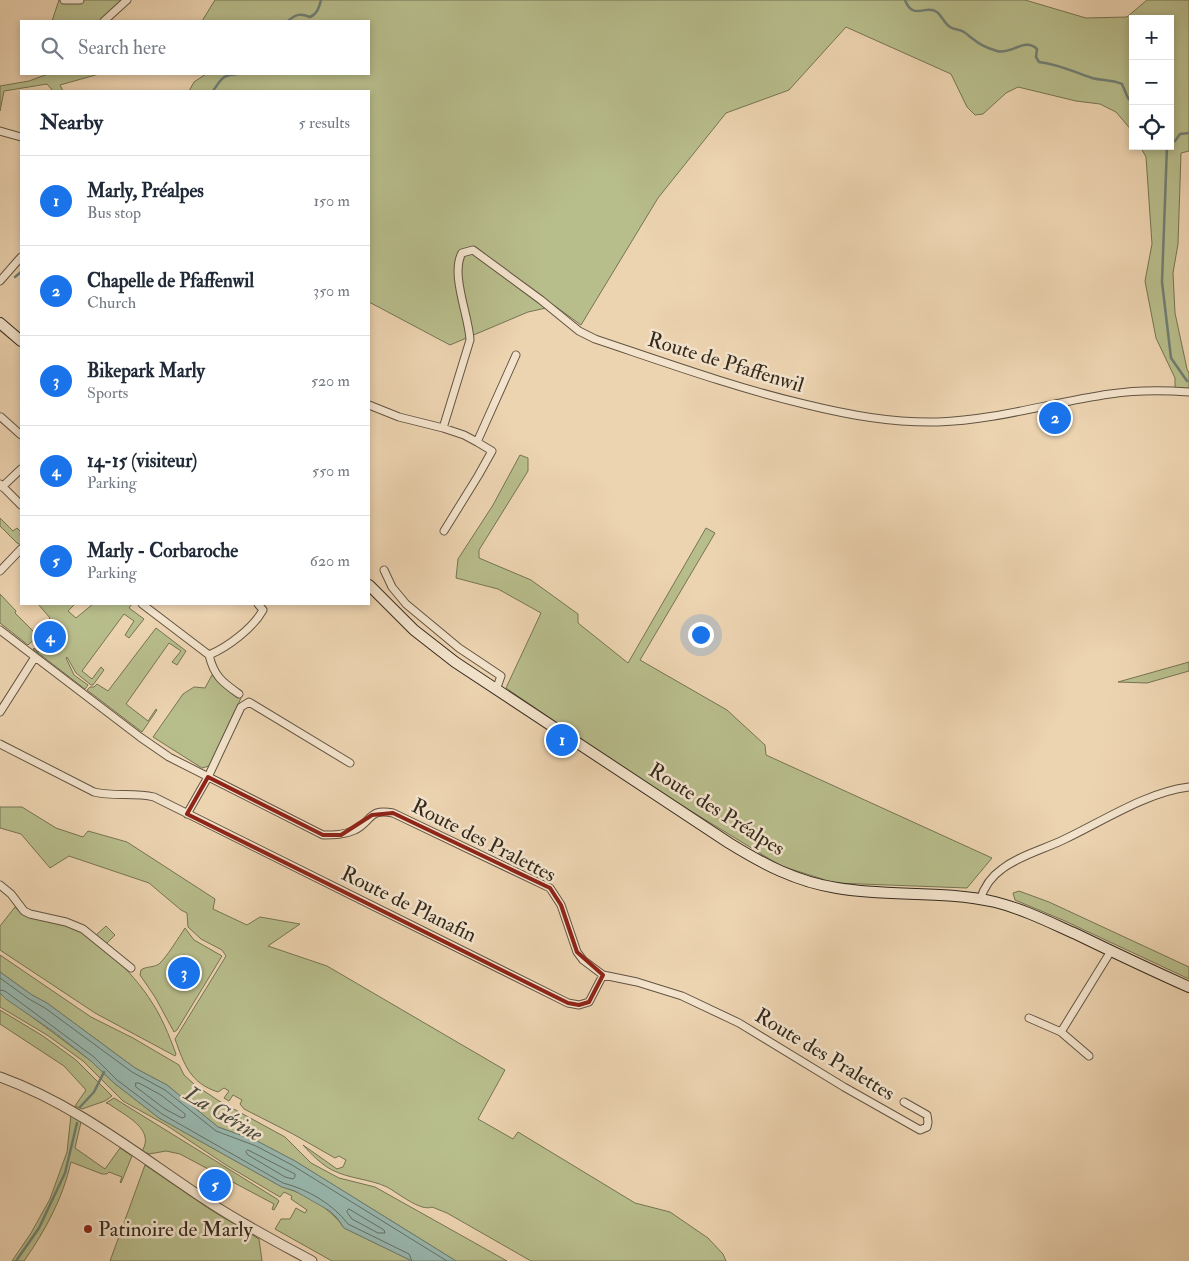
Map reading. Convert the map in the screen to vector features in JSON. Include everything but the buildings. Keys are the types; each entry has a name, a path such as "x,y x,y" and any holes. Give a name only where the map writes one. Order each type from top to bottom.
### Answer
{"main road":[{"path":"0,323 20,340"},
{"name":"Route des Préalpes","path":"370,587 427,641 496,690 729,843 774,868 816,884 836,888 856,891 954,896 980,900 1025,912 1189,987"}],"street":[{"path":"64,0 80,0"},
{"path":"105,20 127,0"},
{"path":"0,131 20,137"},
{"name":"Route de Pfaffenwil","path":"443,428 470,340 469,326 458,274 458,259 462,253 468,250 477,252 579,331 595,339 770,396 838,412 878,419 940,422 1031,410 1110,394 1143,390 1189,392"},
{"path":"0,281 20,259"},
{"path":"477,442 516,355"},
{"path":"370,405 400,417 464,435 492,451 444,531"},
{"path":"1,417 20,434"},
{"path":"20,470 1,486 20,504"},
{"path":"0,571 20,550"},
{"path":"384,570 392,587 406,604 459,648 501,676 496,690"},
{"path":"143,605 209,655 213,669 223,683 239,694"},
{"path":"209,655 221,650 258,619 263,610 259,605"},
{"name":"Route des Pralettes","path":"0,630 140,737 170,757 208,777 322,835 342,835 357,829 372,814 382,811 394,813 550,888 561,904 577,952 583,960 603,975 637,982 682,996 739,1023 844,1087 920,1130 927,1127 927,1115 904,1102"},
{"path":"0,712 35,657"},
{"path":"187,814 208,777 241,707 249,702 350,762"},
{"name":"Route de Planafin","path":"0,744 94,792 106,795 142,794 154,798 568,1002 579,1005 589,1002 603,975"},
{"path":"980,900 983,891 993,877 1008,864 1151,798 1189,787"},
{"path":"0,885 11,894 24,911 66,922 83,929 131,968"},
{"path":"1061,1032 1111,950"},
{"path":"1029,1018 1061,1032 1089,1056"},
{"path":"0,1076 22,1084 70,1109 107,1131 207,1201 312,1261"}],"highlighted area":[{"path":"208,777 323,835 341,835 372,815 393,813 550,888 561,905 577,952 603,975 589,1002 579,1005 568,1003 187,814"}],"green space":[{"path":"59,0 123,0 101,20 52,20"},
{"path":"215,0 1025,0 1086,18 1127,17 1129,15 1129,127 1116,112 1100,104 1076,101 1018,87 1006,93 983,114 975,115 967,107 951,74 846,27 789,90 726,113 658,198 581,325 555,306 528,312 450,345 370,303 370,90 190,90 194,82 204,75 370,75 370,20 203,20"},
{"path":"1147,0 1189,0 1189,151 1181,153 1178,244 1173,273 1175,313 1189,373 1189,390 1175,389 1175,378 1156,338 1145,281 1152,244 1146,157 1142,150 1174,150 1174,15 1129,15"},
{"path":"45,75 95,75 60,85 62,90 52,90 47,84 4,91 0,111 0,86 29,81"},
{"path":"520,455 528,458 528,471 479,550 479,558 531,580 578,614 578,623 628,663 706,528 715,533 640,660 727,710 765,745 766,755 992,858 967,888 835,883 781,866 645,783 506,688 541,613 498,589 456,578 458,559 493,505"},
{"path":"0,518 13,531 17,528 20,531 20,544 17,543 0,526"},
{"path":"0,594 16,611 15,613 38,636 28,645 0,623"},
{"path":"39,605 74,605 68,611 76,618 92,605 131,605 129,608 144,619 129,638 125,635 134,621 124,614 82,671 92,679 101,667 104,670 93,685 76,673 66,658 74,675 88,685 85,689 33,649 38,652 64,629 56,620 51,625 48,620 50,618"},
{"path":"156,628 186,651 177,665 172,662 181,651 169,643 126,704 148,721 157,710 142,732 87,690 97,684 108,691"},
{"path":"1189,662 1189,671 1147,683 1118,682"},
{"path":"212,675 241,698 209,766 202,768 153,737 183,694 194,687 205,688"},
{"path":"0,807 22,807 56,828 83,837 88,831 127,842 215,899 213,909 247,925 260,917 300,924 268,946 327,966 505,1070 478,1119 513,1139 518,1132 635,1203 670,1212 708,1238 723,1254 726,1261 531,1261 447,1213 432,1207 422,1207 387,1187 328,1168 303,1145 337,1169 343,1167 346,1160 339,1156 335,1158 244,1109 240,1104 242,1100 233,1095 229,1101 224,1098 229,1091 224,1088 218,1092 208,1088 194,1078 185,1064 175,1039 226,956 222,950 201,939 188,927 187,913 149,883 69,856 50,868 21,834 0,828"},
{"path":"1019,891 1049,902 1189,967 1189,979 1065,921 1015,900 1013,893"},
{"path":"15,907 26,915 67,925 90,938 113,956 142,988 153,1005 168,1032 176,1054 175,1056 95,1013 0,950 0,926"},
{"path":"106,926 115,935 106,944 96,935"},
{"path":"185,928 194,940 222,956 174,1032 155,997 140,975 141,970 157,965 162,961"},
{"path":"0,955 91,1017 133,1038 179,1065 184,1075 195,1085 219,1101 285,1137 311,1163 339,1178 375,1187 507,1261 456,1261 295,1161 257,1141 218,1127 167,1085 135,1068 47,1003 32,995 0,972"},
{"path":"0,993 91,1061 114,1083 159,1118 282,1187 316,1202 332,1214 344,1228 412,1261 332,1261 275,1229 281,1219 290,1219 296,1208 305,1213 307,1210 291,1199 292,1196 284,1192 280,1197 226,1165 166,1125 123,1101 83,1061 47,1035 0,1007"},
{"path":"0,1010 43,1036 76,1060 112,1096 105,1101 82,1109 75,1106 86,1090 64,1066 0,1024"},
{"path":"114,1098 277,1199 279,1201 274,1210 272,1209 274,1204 180,1154 166,1151 149,1154 142,1151 145,1136 142,1129 130,1118 106,1103"},
{"path":"71,1115 81,1122 75,1148 105,1169 120,1148 132,1156 121,1183 122,1177 109,1172 102,1174 71,1162 58,1201 39,1238 24,1261 12,1261 31,1233 50,1199 67,1152"},
{"path":"145,1165 211,1210 259,1239 262,1261 110,1261"}],"water":[{"path":"0,972 32,995 47,1003 135,1068 167,1085 218,1127 257,1141 295,1161 456,1261 412,1261 344,1228 330,1211 295,1191 282,1187 159,1118 54,1032 6,999 0,993"}],"waterway":[{"path":"289,20 298,15 312,16 321,0"},
{"path":"905,0 912,10 933,10 937,12 950,27 962,31 978,43 991,49 1002,52 1023,45 1032,46 1037,49 1036,57 1039,62 1059,66 1092,78 1122,84 1129,99"},
{"path":"214,90 223,78 229,75"},
{"path":"1174,141 1180,134 1189,133"},
{"path":"1167,150 1162,282 1171,358 1187,381"},
{"path":"15,277 20,273"},
{"path":"80,1107 94,1092 104,1072"},
{"path":"16,1261 39,1228 65,1173 77,1123"}],"place":[{"name":"Chapelle de Pfaffenwil","path":"1055,418"},
{"name":"14-15 (visiteur)","path":"50,637"},
{"name":"Marly, Préalpes","path":"562,740"},
{"name":"Bikepark Marly","path":"184,973"},
{"name":"Marly - Corbaroche","path":"215,1185"},
{"name":"Patinoire de Marly","path":"88,1229"}],"water label":[{"name":"La Gérine","path":"224,1113"}]}
